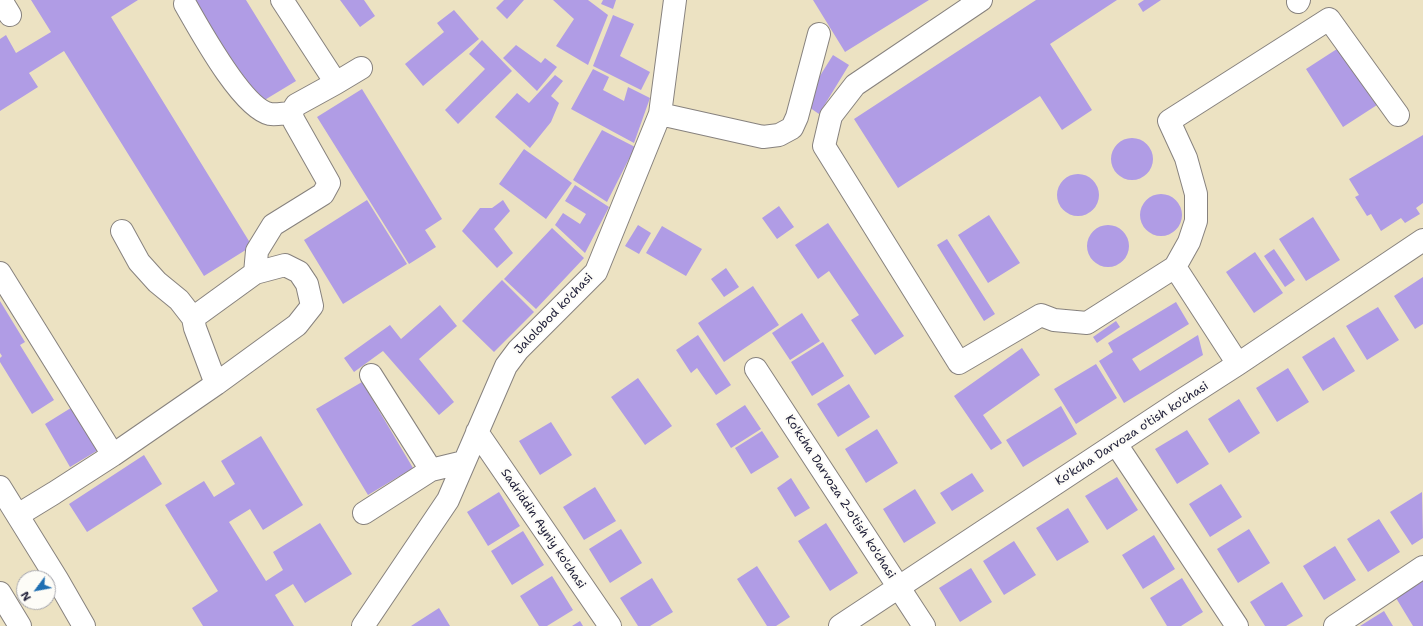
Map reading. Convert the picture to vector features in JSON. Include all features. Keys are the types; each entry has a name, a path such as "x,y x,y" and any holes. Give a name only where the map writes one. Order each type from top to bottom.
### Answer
{"street":[{"path":"282,0 336,83"},
{"name":"Jalolobod ko'chasi","path":"363,626 448,500 506,366 518,350 596,272 660,114 675,0"},
{"path":"981,0 855,85 831,116 824,146 959,363 1041,315 1054,320 1087,323 1174,267 1189,242 1196,221 1196,194 1186,158 1169,122 1329,19 1398,114"},
{"path":"185,4 230,78 255,106 270,114 291,113"},
{"path":"660,114 762,136 779,135 792,128 797,116 819,34"},
{"path":"291,113 296,105 361,68"},
{"path":"255,273 257,251 272,225 323,194 329,183 291,113"},
{"path":"122,231 139,262 157,282 179,300 193,318 195,328 216,384"},
{"name":"Ko'kcha Darvoza o'tish ko'chasi","path":"840,626 1238,364 1423,240"},
{"path":"18,515 113,455 216,384 297,325 312,306 307,284 299,272 284,264 255,273 193,318"},
{"path":"1174,267 1238,364"},
{"path":"0,273 113,455"},
{"name":"Ko'kcha Darvoza 2-o'tish ko'chasi","path":"756,369 924,626"},
{"path":"371,375 431,470"},
{"name":"Sadriddin Ayniy ko'chasi","path":"477,432 610,626"},
{"path":"1116,444 1237,626"},
{"path":"364,513 431,470 464,462"},
{"path":"0,487 57,579 84,626"},
{"path":"1335,626 1423,567"},
{"path":"0,593 20,626"}],"building":[{"path":"31,0 138,0 111,17 252,246 204,276 64,51 29,73 38,87 0,111 0,39 6,35 16,53 51,32"},
{"path":"193,0 246,0 296,81 258,104"},
{"path":"340,0 364,0 375,16 360,27"},
{"path":"504,0 524,0 507,19 496,8"},
{"path":"553,0 588,0 608,15 588,65 556,46 574,19"},
{"path":"603,0 616,0 613,9 601,4"},
{"path":"813,0 929,0 845,52"},
{"path":"1036,0 1117,0 1050,44 1092,110 1062,130 1040,96 898,188 854,119"},
{"path":"1144,0 1161,0 1143,12 1138,4"},
{"path":"454,10 479,39 423,86 405,64 444,32 437,23"},
{"path":"613,15 634,24 620,56 650,72 641,90 593,66"},
{"path":"482,40 512,71 458,124 445,110 485,69 469,54"},
{"path":"516,45 541,63 545,58 557,67 537,91 503,58"},
{"path":"1340,47 1377,105 1343,127 1306,69"},
{"path":"833,55 849,65 819,114 803,103"},
{"path":"593,69 609,77 603,90 624,101 628,87 650,98 634,143 571,109"},
{"path":"555,75 563,81 551,96 559,103 551,122 530,148 495,117 517,93 529,103"},
{"path":"362,89 442,219 425,230 436,247 409,264 317,117"},
{"path":"602,130 635,147 607,202 573,180"},
{"path":"1423,135 1423,203 1416,208 1420,214 1405,223 1401,218 1381,231 1371,214 1367,216 1355,197 1359,195 1349,179"},
{"path":"1128,138 1136,138 1144,141 1150,147 1153,159 1150,171 1144,177 1136,180 1128,180 1120,177 1114,171 1111,163 1111,155 1114,147 1120,141"},
{"path":"524,149 572,183 546,219 499,184"},
{"path":"1074,174 1082,174 1090,177 1096,183 1099,195 1096,207 1090,213 1082,216 1074,216 1066,213 1060,207 1057,199 1057,191 1060,183 1066,177"},
{"path":"575,185 609,207 585,253 555,225 563,213 580,224 586,214 565,201"},
{"path":"1157,194 1165,194 1173,197 1179,203 1182,215 1179,227 1173,233 1165,236 1157,236 1149,233 1143,227 1140,219 1140,211 1143,203 1149,197"},
{"path":"367,200 407,264 343,304 304,240"},
{"path":"503,200 510,211 494,229 513,253 497,268 462,231 480,208 492,208"},
{"path":"779,206 794,227 777,239 762,218"},
{"path":"989,215 1020,263 988,283 958,235"},
{"path":"1313,217 1340,260 1306,281 1279,239"},
{"path":"828,223 904,336 875,355 851,320 859,315 829,271 818,279 795,245"},
{"path":"638,225 651,233 639,254 625,246"},
{"path":"1104,225 1112,225 1120,228 1126,234 1129,246 1126,258 1120,264 1112,267 1104,267 1096,264 1090,258 1087,250 1087,242 1090,234 1096,228"},
{"path":"662,226 702,249 686,276 646,253"},
{"path":"552,228 584,258 536,309 504,279"},
{"path":"947,239 995,314 984,321 937,245"},
{"path":"1274,249 1295,280 1285,287 1264,256"},
{"path":"1255,252 1283,293 1254,313 1226,272"},
{"path":"726,268 739,287 724,297 711,279"},
{"path":"1423,277 1423,324 1415,329 1394,296"},
{"path":"502,280 534,312 494,352 462,321"},
{"path":"753,286 779,325 724,362 698,323"},
{"path":"0,301 25,342 20,345 54,400 32,414 0,362 0,358 2,356 0,353"},
{"path":"1176,302 1189,324 1132,359 1140,371 1198,335 1203,355 1124,403 1099,361 1113,352 1108,343"},
{"path":"440,305 457,326 419,359 454,402 439,415 383,351 354,372 344,358 390,325 401,339"},
{"path":"1378,307 1399,340 1367,360 1346,326"},
{"path":"802,313 820,341 790,360 772,333"},
{"path":"1116,321 1120,327 1097,343 1093,337"},
{"path":"698,335 731,385 716,395 697,368 691,373 676,350"},
{"path":"1334,337 1355,371 1323,391 1302,357"},
{"path":"823,342 844,376 812,396 791,362"},
{"path":"1022,348 1040,375 983,415 1002,443 991,450 954,396"},
{"path":"1096,364 1117,398 1076,424 1054,389"},
{"path":"1288,368 1309,402 1277,422 1256,388"},
{"path":"638,378 672,426 645,445 611,397"},
{"path":"362,382 413,468 368,495 316,409"},
{"path":"849,384 870,417 838,437 817,404"},
{"path":"1239,399 1260,433 1229,453 1208,419"},
{"path":"745,405 761,429 731,448 716,424"},
{"path":"74,406 100,449 70,467 45,424"},
{"path":"1061,406 1077,434 1023,467 1006,440"},
{"path":"551,422 572,455 540,475 519,441"},
{"path":"877,429 898,463 866,483 845,449"},
{"path":"1187,430 1209,464 1177,484 1155,449"},
{"path":"762,431 779,457 751,474 735,448"},
{"path":"261,436 303,505 263,530 250,509 229,522 266,581 283,570 273,552 320,523 352,574 305,603 293,584 275,595 294,626 203,626 192,608 218,591 165,505 204,481 214,497 235,484 221,461"},
{"path":"144,455 162,484 87,532 69,504"},
{"path":"972,473 984,491 952,511 940,493"},
{"path":"1117,477 1138,510 1107,530 1085,496"},
{"path":"791,478 810,508 795,517 777,488"},
{"path":"1221,484 1242,517 1210,537 1189,504"},
{"path":"595,487 616,521 584,540 563,507"},
{"path":"915,489 936,523 904,543 883,509"},
{"path":"499,492 520,526 488,546 467,512"},
{"path":"1422,492 1423,538 1412,545 1390,512"},
{"path":"1068,508 1089,542 1057,561 1036,528"},
{"path":"1379,519 1400,552 1368,572 1347,539"},
{"path":"826,523 858,573 830,591 798,541"},
{"path":"621,529 642,563 610,583 589,549"},
{"path":"1249,529 1270,563 1238,583 1217,549"},
{"path":"523,531 544,565 512,585 491,551"},
{"path":"1154,535 1175,569 1143,589 1122,555"},
{"path":"1014,541 1036,575 1004,595 983,561"},
{"path":"1335,546 1356,580 1324,600 1303,566"},
{"path":"757,566 790,617 776,626 767,626 737,579"},
{"path":"971,568 992,602 960,622 939,588"},
{"path":"552,576 573,610 547,626 539,626 520,596"},
{"path":"652,578 673,612 650,626 638,626 620,598"},
{"path":"1182,578 1203,612 1181,626 1167,626 1150,598"},
{"path":"1423,581 1423,626 1413,626 1396,598"},
{"path":"1282,582 1303,616 1286,626 1265,626 1250,602"},
{"path":"439,608 450,626 411,626"},
{"path":"1384,611 1393,626 1360,626"},
{"path":"580,621 583,626 572,626"}]}
